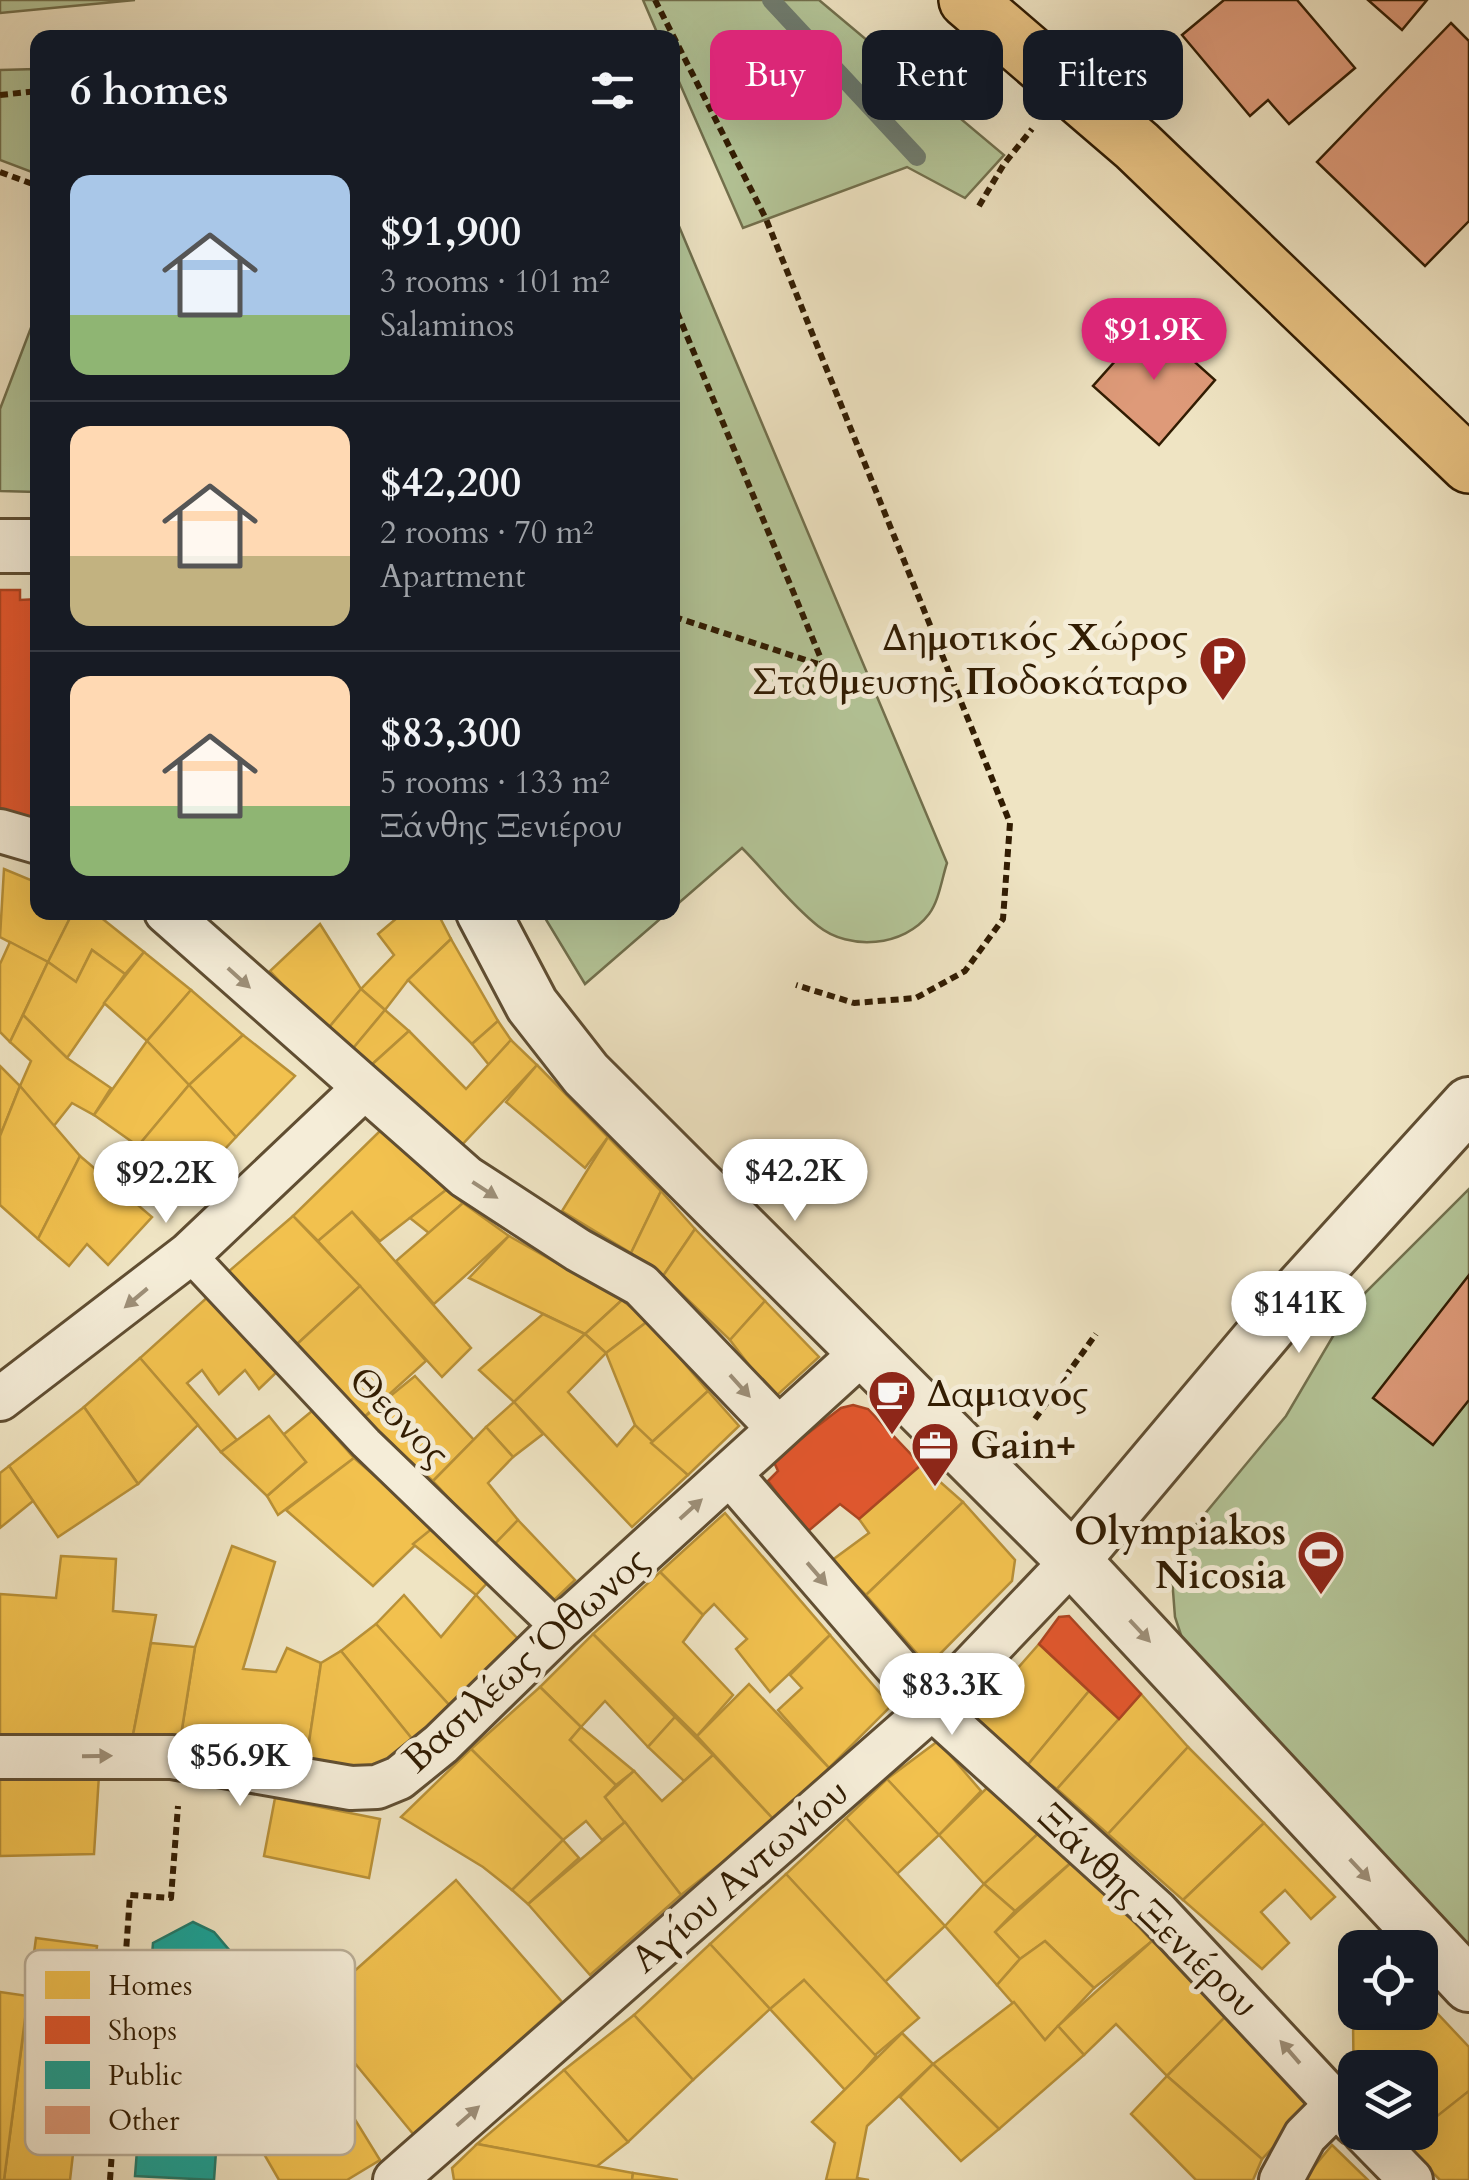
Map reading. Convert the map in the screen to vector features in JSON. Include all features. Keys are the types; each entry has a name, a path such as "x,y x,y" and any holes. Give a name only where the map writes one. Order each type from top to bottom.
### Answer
{"main road":[{"path":"968,0 1023,47"},
{"path":"1106,120 1469,466"}],"street":[{"path":"0,546 30,546"},
{"path":"0,831 30,840"},
{"path":"175,920 362,1090 466,1177 578,1250 641,1285 778,1428"},
{"path":"487,920 532,1005 575,1062 1073,1560 1469,1985"},
{"path":"0,1399 189,1254 362,1090"},
{"path":"1073,1560 1301,1290 1469,1104"},
{"name":"Θεονος","path":"189,1254 366,1443 559,1628"},
{"name":"Βασιλέως Όθωνος","path":"0,1757 188,1760 314,1784 377,1787 399,1778 441,1744 559,1628 864,1351"},
{"name":"Ξάνθης Ξενιέρου","path":"730,1474 932,1708 1156,1911 1338,2105"},
{"name":"Αγίου Αντωνίου","path":"395,2180 932,1708 1073,1560"},
{"path":"1281,2180 1306,2136 1338,2125"},
{"name":"Ξάνθης Ξενιέρου","path":"1382,2150 1411,2180"}],"path":[{"path":"655,0 670,30"},
{"path":"680,49 766,219 1010,824 1003,919 964,971 916,998 854,1003 796,985"},
{"path":"0,94 30,92"},
{"path":"979,206 1014,150 1042,120"},
{"path":"0,172 30,183"},
{"path":"680,319 824,666 680,619"},
{"path":"1034,1419 1096,1334"},
{"path":"126,1950 130,1895 171,1898 179,1798 188,1760"},
{"path":"110,2180 112,2155"}],"green space":[{"path":"0,0 135,0 0,13"},
{"path":"643,0 819,0 862,36 862,120 962,120 1004,155 965,198 907,167 743,228 680,84 680,30 656,30"},
{"path":"30,69 30,171 0,160 0,70"},
{"path":"680,229 947,863 932,909 918,925 891,939 860,942 818,926 742,848 680,902"},
{"path":"30,330 30,492 0,491 0,409"},
{"path":"546,920 659,920 585,984"},
{"name":"Olympiakos Nicosia","path":"1469,1189 1469,1967 1189,1659 1175,1617 1172,1578 1184,1539 1286,1416 1349,1309"}],"building: Homes":[{"path":"4,869 30,880 30,920 69,920 48,962 0,937"},
{"path":"69,920 104,920 144,952 125,974 92,950 76,982 48,962"},
{"path":"395,920 441,920 451,939 408,980 385,1010 361,989 394,955 378,934"},
{"path":"320,924 361,989 326,1031 270,971"},
{"path":"451,939 498,1021 472,1044 408,980"},
{"path":"10,942 48,962 10,1042 0,1032 0,964"},
{"path":"92,950 125,974 67,1058 23,1015 48,962 76,982"},
{"path":"144,952 191,990 147,1041 104,1003"},
{"path":"361,989 385,1010 350,1052 326,1031"},
{"path":"191,990 243,1035 189,1085 147,1041"},
{"path":"385,1010 409,1031 368,1068 350,1052"},
{"path":"23,1015 67,1058 111,1088 94,1115 72,1103 53,1127 20,1086 31,1061 10,1042"},
{"path":"498,1021 511,1040 489,1065 472,1044"},
{"path":"409,1031 466,1089 511,1040 537,1065 459,1148 368,1068"},
{"path":"243,1035 295,1076 236,1137 189,1085"},
{"path":"147,1041 189,1085 138,1146 94,1115"},
{"path":"537,1065 608,1137 585,1168 506,1102"},
{"path":"0,1066 20,1086 0,1136"},
{"path":"189,1085 236,1137 188,1189 138,1146"},
{"path":"20,1086 80,1156 38,1239 0,1205 0,1136"},
{"path":"383,1128 446,1190 380,1241 352,1212 318,1241 293,1216"},
{"path":"608,1137 661,1191 631,1253 562,1211"},
{"path":"80,1156 152,1217 108,1265 87,1244 69,1266 38,1239"},
{"path":"446,1190 463,1203 429,1233 410,1218"},
{"path":"661,1191 695,1229 663,1276 631,1253"},
{"path":"463,1203 509,1236 434,1304 396,1261"},
{"path":"352,1212 471,1348 442,1377 318,1241"},
{"path":"293,1216 360,1286 295,1346 228,1272"},
{"path":"695,1229 765,1301 730,1340 663,1276"},
{"path":"509,1236 622,1300 585,1334 469,1278"},
{"path":"360,1286 426,1361 362,1419 295,1346"},
{"path":"211,1294 280,1369 259,1389 245,1370 219,1394 202,1370 187,1383 237,1440 221,1452 140,1358"},
{"path":"622,1300 648,1321 606,1353 585,1334"},
{"path":"765,1301 819,1357 774,1398 730,1340"},
{"path":"543,1314 585,1334 514,1402 479,1370"},
{"path":"648,1321 708,1391 651,1443 635,1425 606,1353"},
{"path":"585,1334 606,1353 568,1392 617,1446 635,1425 688,1475 632,1527 514,1402"},
{"path":"140,1358 198,1425 138,1484 84,1407"},
{"path":"415,1376 474,1440 433,1481 362,1419"},
{"path":"708,1391 739,1426 688,1475 651,1443"},
{"path":"514,1402 543,1434 513,1457 486,1427"},
{"path":"84,1407 138,1484 58,1537 9,1466"},
{"path":"312,1411 354,1458 278,1515 267,1496 306,1462 283,1435"},
{"path":"269,1416 306,1462 267,1496 221,1452"},
{"path":"486,1427 513,1457 488,1483 518,1520 493,1546 433,1481"},
{"path":"354,1458 434,1527 373,1586 286,1510"},
{"path":"921,1465 963,1502 866,1595 831,1561 869,1533 859,1519"},
{"path":"9,1466 33,1501 0,1528 0,1473"},
{"path":"963,1502 1015,1560 1012,1581 936,1658 921,1658 866,1595"},
{"path":"725,1513 830,1635 770,1692 736,1649 747,1639 714,1604 703,1615 660,1572"},
{"path":"518,1520 575,1580 551,1603 493,1546"},
{"path":"434,1527 489,1581 476,1595 413,1544"},
{"path":"232,1546 275,1562 243,1669 276,1672 287,1648 321,1663 306,1762 181,1735 195,1647"},
{"path":"61,1556 116,1559 113,1611 156,1615 133,1735 0,1741 0,1594 56,1598"},
{"path":"660,1572 703,1615 683,1642 733,1695 697,1736 593,1634"},
{"path":"404,1595 441,1637 476,1595 520,1641 450,1706 376,1624"},
{"path":"376,1624 450,1706 413,1740 341,1651"},
{"path":"593,1634 675,1717 648,1747 605,1701 581,1727 540,1687"},
{"path":"830,1635 891,1706 829,1768 778,1710 802,1688 790,1675"},
{"path":"151,1643 195,1647 181,1735 133,1735"},
{"path":"1039,1644 1089,1691 1026,1767 974,1718"},
{"path":"341,1651 413,1740 367,1775 306,1762 321,1663"},
{"path":"749,1684 829,1768 775,1821 697,1736"},
{"path":"540,1687 581,1727 570,1740 616,1785 605,1797 625,1822 602,1840 586,1821 563,1840 471,1749"},
{"path":"1089,1691 1119,1719 1057,1789 1026,1767"},
{"path":"1141,1694 1188,1747 1108,1834 1057,1789"},
{"path":"675,1717 713,1755 684,1781 648,1747"},
{"path":"581,1727 634,1771 616,1785 570,1740"},
{"path":"938,1741 981,1791 939,1835 887,1779"},
{"path":"1188,1747 1264,1823 1183,1900 1108,1834"},
{"path":"471,1749 563,1840 512,1890 483,1867 401,1817"},
{"path":"713,1755 775,1821 681,1895 605,1797 634,1771 662,1801"},
{"path":"99,1775 94,1854 0,1856 0,1777"},
{"path":"887,1779 939,1835 897,1874 846,1818"},
{"path":"995,1780 1043,1829 984,1884 939,1835"},
{"path":"275,1798 380,1819 369,1878 264,1856"},
{"path":"846,1818 945,1926 885,1982 786,1874"},
{"path":"625,1822 681,1895 590,1975 528,1904"},
{"path":"1264,1823 1335,1897 1311,1919 1285,1890 1261,1912 1289,1943 1262,1969 1183,1900"},
{"path":"1043,1829 1074,1860 1015,1911 984,1884"},
{"path":"563,1840 579,1858 528,1904 512,1890"},
{"path":"1074,1860 1152,1941 1094,1988 1045,1941 1020,1959 995,1932"},
{"path":"786,1874 919,2018 874,2056 804,1980 770,2009 710,1944"},
{"path":"456,1880 562,2002 414,2135 355,2063 355,1971"},
{"path":"984,1884 1015,1911 995,1932 1020,1959 997,1985 945,1926"},
{"path":"36,1938 97,1946 97,1950 34,1950"},
{"path":"1045,1941 1094,1988 1045,2040 997,1985 1020,1959"},
{"path":"1152,1941 1229,2013 1167,2076 1116,2024 1084,2055 1058,2026"},
{"path":"710,1944 770,2009 693,2080 634,2015"},
{"path":"804,1980 876,2056 846,2091 770,2009"},
{"path":"0,1992 25,1996 25,2019 4,2180 0,2180"},
{"path":"1014,2002 1045,2040 1058,2026 1084,2055 999,2129 933,2064"},
{"path":"1229,2013 1313,2105 1262,2159 1167,2076"},
{"path":"1438,2014 1469,2047 1469,2091 1438,2116 1438,2050 1353,2050 1353,2030 1438,2030"},
{"path":"634,2015 693,2080 628,2142 564,2070"},
{"path":"25,2021 25,2155 73,2155 70,2180 4,2180"},
{"path":"902,2033 933,2064 867,2126 857,2178 869,2180 826,2180 835,2143 812,2122"},
{"path":"933,2064 999,2129 961,2161 900,2097"},
{"path":"564,2070 628,2142 596,2167 477,2144"},
{"path":"1167,2076 1262,2159 1253,2180 1196,2180 1131,2114"},
{"path":"1469,2091 1469,2180 1440,2180 1410,2150 1438,2150 1438,2115"},
{"path":"355,2119 380,2160 347,2180 279,2180 265,2155 355,2155"},
{"path":"477,2144 633,2173 632,2180 454,2180 452,2168"},
{"path":"1332,2145 1368,2180 1303,2180"},
{"path":"633,2173 678,2180 632,2180"}],"building: Shops":[{"path":"0,590 20,590 20,600 30,599 30,822 0,814"},
{"path":"853,1405 868,1409 921,1465 859,1519 840,1504 806,1533 768,1481 778,1471 773,1460 841,1408"},
{"path":"1069,1616 1141,1694 1119,1719 1039,1644 1059,1617"}],"building: Public":[{"path":"193,1922 214,1932 229,1950 152,1950 153,1943"},
{"path":"137,2155 216,2155 214,2180 135,2176"}],"building: Other":[{"path":"1224,0 1297,0 1355,68 1289,124 1268,100 1250,116 1183,34"},
{"path":"1368,0 1427,0 1402,30"},
{"path":"1451,23 1469,41 1469,221 1425,266 1317,162"},
{"path":"1150,322 1215,380 1159,445 1093,386"},
{"path":"1469,1275 1469,1400 1433,1445 1373,1398"}],"waterway":[{"path":"771,0 917,157"}],"place":[{"name":"Δημοτικός Χώρος Στάθμευσης Ποδοκάταρο","path":"1223,702"},
{"name":"Δαμιανός","path":"892,1436"},
{"name":"Gain+","path":"935,1488"},
{"name":"Olympiakos Nicosia","path":"1321,1596"}]}
